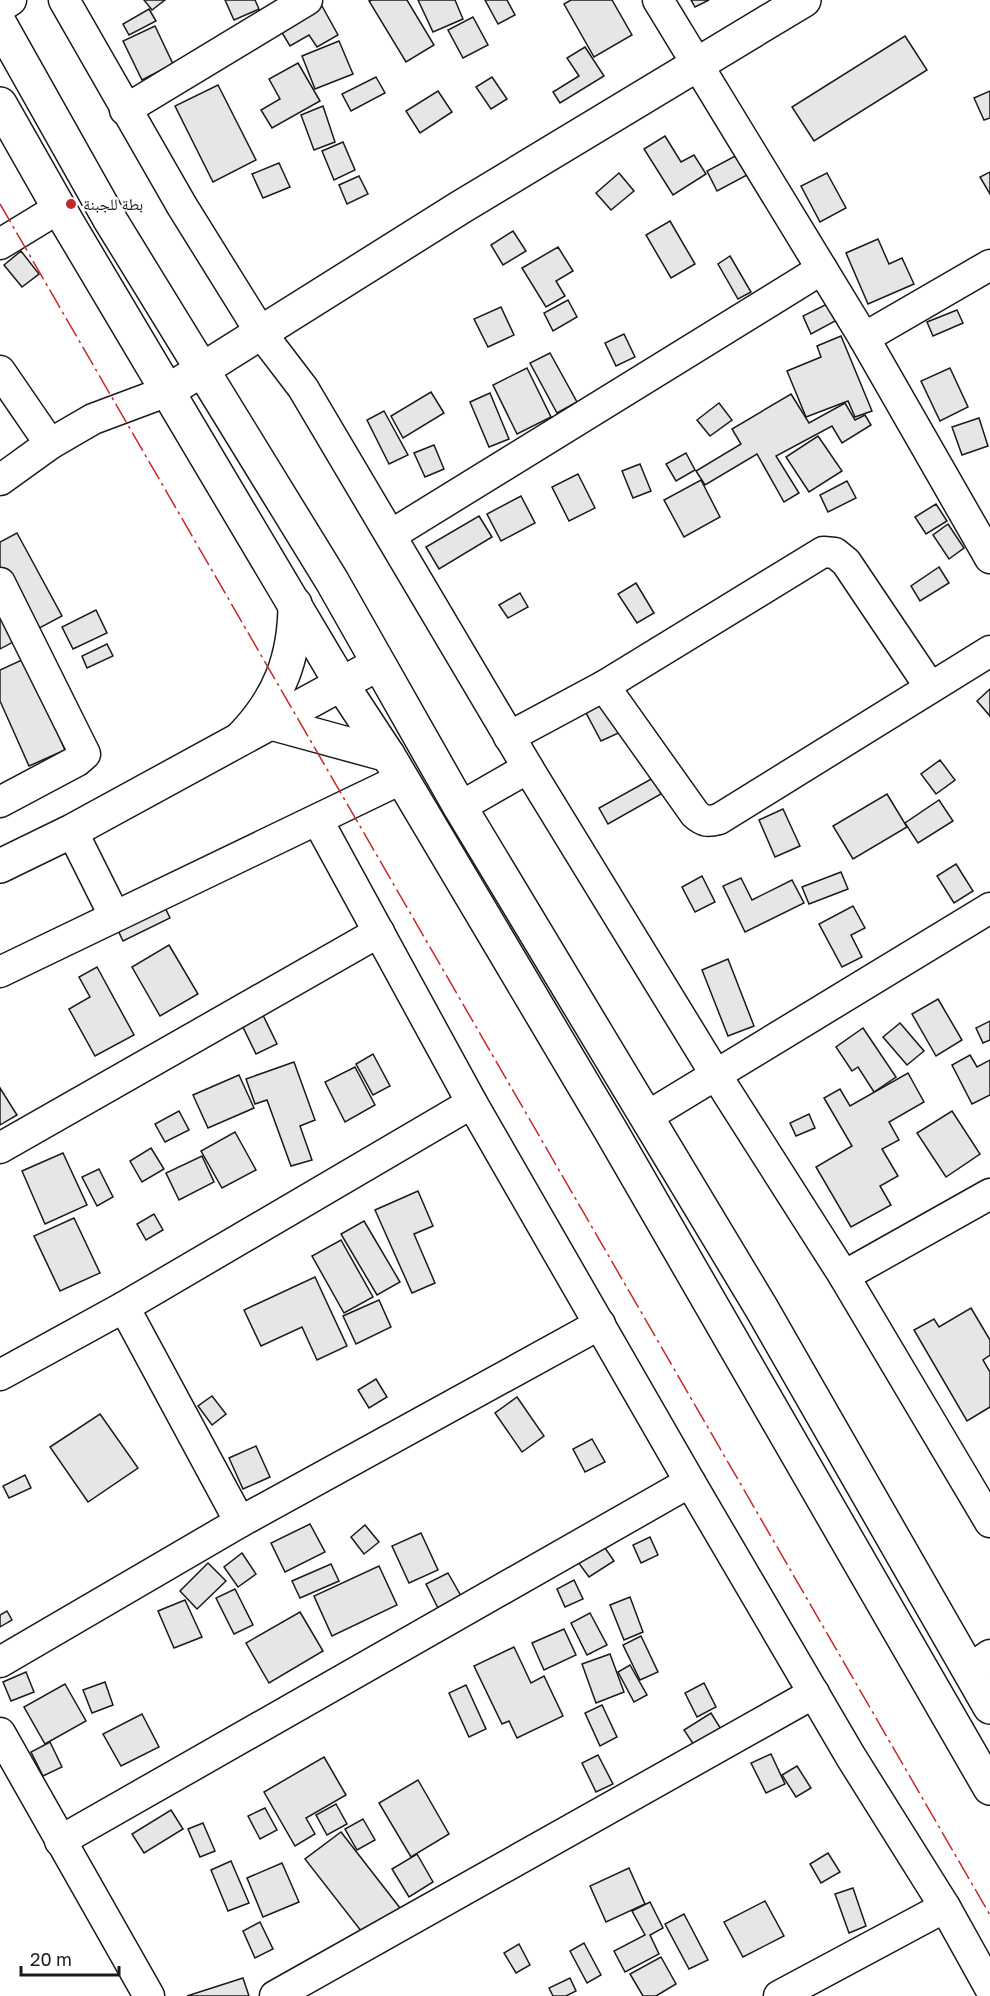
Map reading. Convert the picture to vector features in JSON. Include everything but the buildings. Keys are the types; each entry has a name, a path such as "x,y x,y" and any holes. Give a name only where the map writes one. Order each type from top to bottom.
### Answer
{"main road":[{"path":"168,391 697,63 804,0"},
{"path":"0,24 109,218 332,582 460,807 980,1662 990,1707"},
{"path":"0,104 342,685 395,767 717,1312 990,1788"},
{"path":"241,738 259,720 284,677 292,645 295,604"},
{"path":"0,867 72,831 342,685 378,663"},
{"path":"271,723 395,767"}],"street":[{"path":"0,7 11,0"},
{"path":"64,0 125,110 261,333 303,388 509,737 716,1075 844,1276 990,1522"},
{"path":"125,110 307,0"},
{"path":"658,0 864,338 990,558"},
{"path":"0,244 60,208"},
{"path":"864,338 990,264"},
{"path":"391,535 822,269"},
{"path":"0,371 50,444"},
{"path":"0,480 50,444 111,410 168,391"},
{"path":"509,737 604,686 823,552 836,553 846,562 930,687"},
{"path":"0,583 85,754 77,761 0,802"},
{"path":"604,686 695,814 704,821 719,819 990,651"},
{"path":"0,972 114,915 318,821 395,767"},
{"path":"460,807 528,768"},
{"path":"318,821 472,1103 690,1482 814,1693 945,1907 990,1988"},
{"path":"72,831 114,915"},
{"path":"648,1116 990,908"},
{"path":"0,1148 379,932"},
{"path":"0,1375 124,1307 472,1103"},
{"path":"844,1276 986,1205"},
{"path":"124,1307 240,1522"},
{"path":"0,1662 240,1522 600,1324"},
{"path":"60,1841 690,1482"},
{"path":"275,1996 814,1693"},
{"path":"0,1733 150,1996"},
{"path":"778,1996 945,1907"}],"power":[{"path":"0,204 990,1915"}],"place":[{"name":"بطة للجبنة","path":"71,204"}]}
